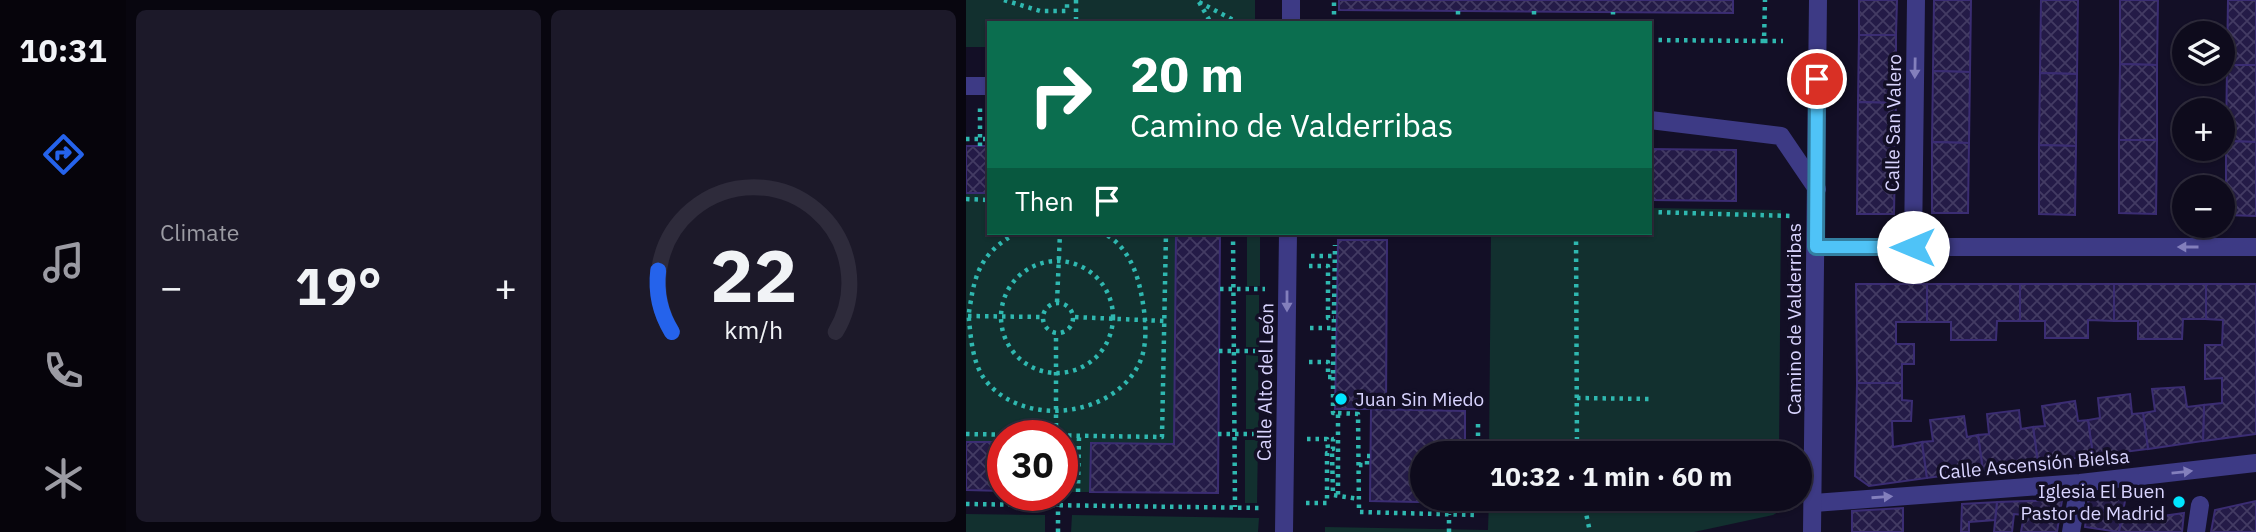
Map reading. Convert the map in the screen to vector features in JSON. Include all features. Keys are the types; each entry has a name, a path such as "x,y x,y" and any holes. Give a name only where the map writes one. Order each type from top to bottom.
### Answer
{"street":[{"path":"1291,0 1291,21"},
{"name":"Camino de Valderribas","path":"1812,532 1818,0"},
{"name":"Calle San Valero","path":"1913,247 1916,0"},
{"path":"1652,120 1781,136 1817,189"},
{"name":"Calle Alto del León","path":"1284,532 1288,235"},
{"path":"1816,247 2256,247"},
{"name":"Calle Ascensión Bielsa","path":"1814,503 2080,482 2256,463"},
{"path":"2071,532 2076,503"},
{"path":"2196,532 2200,505"}],"path":[{"path":"1004,0 1040,11 1068,11 1067,0"},
{"path":"1076,0 1076,21"},
{"path":"1334,0 1334,21"},
{"path":"1764,41 1765,0"},
{"path":"1198,1 1210,21"},
{"path":"1198,1 1235,21"},
{"path":"1458,11 1458,21"},
{"path":"1534,11 1534,21"},
{"path":"1613,21 1614,12"},
{"path":"1652,40 1783,41"},
{"path":"978,86 980,146"},
{"path":"966,139 987,139"},
{"path":"966,199 987,200"},
{"path":"1652,212 1816,216"},
{"path":"1014,235 988,252 976,271 967,316 976,362 986,380 1000,394 1017,403 1056,413 1096,402 1125,381 1139,366 1147,320 1137,273 1126,253 1107,235"},
{"path":"1057,302 1060,235"},
{"path":"1078,492 1079,436 1162,437 1166,235"},
{"path":"1078,506 1235,507 1233,235"},
{"path":"1576,235 1577,441"},
{"path":"1335,245 1333,413 1359,414 1359,512 1477,515 1477,511"},
{"path":"1059,261 1087,269 1100,282 1115,318 1099,356 1073,371 1056,373 1037,368 1017,357 1005,342 1001,317 1006,290 1021,274 1041,263 1059,261"},
{"path":"1287,266 1328,267 1328,318 1334,318"},
{"path":"1220,289 1234,289"},
{"path":"1041,317 1047,306 1057,302 1067,306 1075,317"},
{"path":"967,316 1041,317"},
{"path":"1041,317 1048,330 1056,335"},
{"path":"1075,317 1164,321"},
{"path":"1056,335 1070,328 1075,317"},
{"path":"1056,335 1056,420"},
{"path":"1219,351 1234,351"},
{"path":"1577,398 1653,399"},
{"path":"1338,413 1338,495"},
{"path":"1478,422 1478,441"},
{"path":"966,434 987,434"},
{"path":"1218,434 1234,434"},
{"path":"1286,439 1327,439 1328,449 1333,449 1333,439 1338,439"},
{"path":"1284,503 1327,503 1327,453 1332,453 1333,495 1342,499 1359,499"},
{"path":"1359,466 1367,466 1367,456 1370,456"},
{"path":"966,504 987,504"},
{"path":"1058,511 1058,532"},
{"path":"1586,511 1590,532"},
{"path":"1449,514 1449,532"}],"green space":[{"path":"966,0 1255,0 1255,21 987,21 987,47 966,47"},
{"path":"966,193 987,193 987,235 1176,235 1174,444 1090,492 1078,492 1078,420 987,420 987,442 966,442"},
{"path":"1652,208 1781,210 1779,441 1489,441 1491,235 1652,235"},
{"path":"1247,235 1260,235 1260,286 1247,286"},
{"path":"1246,295 1259,295 1259,347 1246,347"},
{"path":"1246,355 1258,356 1259,429 1246,429"},
{"path":"1245,440 1258,440 1257,503 1245,503"},
{"path":"1489,511 1778,511 1773,515 1694,532 1325,532 1325,527 1488,530"},
{"path":"966,514 1045,515 1045,532 966,532"},
{"path":"1072,515 1259,518 1258,532 1071,532"}],"building":[{"path":"1339,0 1733,0 1733,13 1339,10"},
{"path":"1859,0 1897,0 1896,35 1859,35"},
{"path":"1934,0 1971,0 1970,72 1933,71"},
{"path":"2041,0 2078,0 2077,74 2040,73"},
{"path":"2120,0 2158,0 2157,65 2120,64"},
{"path":"2228,0 2256,0 2256,65 2235,65 2235,21 2228,21"},
{"path":"1859,35 1896,35 1896,103 1858,102"},
{"path":"2120,64 2157,65 2157,140 2119,140"},
{"path":"2235,65 2256,65 2256,142 2235,141 2235,98 2227,98 2227,84 2235,84"},
{"path":"1933,71 1970,72 1969,143 1932,142"},
{"path":"2040,73 2077,74 2076,146 2039,145"},
{"path":"1858,102 1896,103 1894,214 1857,214"},
{"path":"2119,140 2157,140 2156,214 2119,213"},
{"path":"2235,141 2256,142 2256,216 2235,215 2235,175 2226,175 2226,161 2235,161"},
{"path":"1932,142 1969,143 1968,213 1932,213"},
{"path":"2039,145 2076,146 2075,215 2039,214"},
{"path":"966,146 987,146 987,193 966,193"},
{"path":"1652,149 1736,150 1736,201 1652,200"},
{"path":"1176,235 1220,235 1218,493 1090,492 1091,443 1174,444"},
{"path":"1338,240 1387,240 1386,409 1335,409"},
{"path":"1856,284 1927,284 1927,322 1896,322 1896,344 1914,344 1914,364 1902,364 1902,383 1857,383"},
{"path":"1927,284 2020,284 2020,321 1997,321 1996,340 1951,340 1951,322 1927,322"},
{"path":"2020,284 2114,284 2114,321 2088,320 2088,338 2045,338 2045,321 2020,321"},
{"path":"2114,284 2206,284 2206,319 2183,319 2182,339 2138,339 2138,321 2114,321"},
{"path":"2206,284 2256,284 2256,434 2203,441 2204,405 2222,403 2222,378 2205,379 2205,345 2222,345 2223,320 2206,319"},
{"path":"1857,383 1902,383 1902,400 1912,401 1911,421 1892,421 1893,447 1922,442 1927,478 1869,486 1855,476"},
{"path":"2184,387 2187,407 2204,405 2203,441 2148,449 2143,413 2155,411 2152,389"},
{"path":"2130,394 2132,414 2143,413 2148,449 2093,456 2088,420 2100,418 2098,398"},
{"path":"2075,401 2078,421 2088,420 2093,456 2038,463 2033,427 2045,426 2042,406"},
{"path":"1371,409 1465,411 1465,441 1410,441 1410,502 1370,501"},
{"path":"2019,410 2021,429 2033,427 2038,463 1983,471 1978,435 1989,434 1987,414"},
{"path":"1964,416 1967,437 1978,435 1983,471 1927,478 1922,442 1933,441 1930,420"},
{"path":"966,442 987,442 987,491 966,490"},
{"path":"2089,496 2126,496 2119,532 2085,527"},
{"path":"2062,500 2057,532 2021,532 2024,515 2014,514 2012,532 1994,532 1997,502"},
{"path":"2256,501 2256,532 2211,532 2215,510"},
{"path":"1997,502 1995,520 1969,522 1969,532 1961,532 1962,504"},
{"path":"1903,508 1903,532 1852,532 1852,511"},
{"path":"2184,513 2182,532 2119,532 2121,522"}],"place":[{"name":"Juan Sin Miedo","path":"1341,399"},
{"name":"Iglesia El Buen Pastor de Madrid","path":"2179,502"}],"route":[{"path":"1817,79 1816,247 1913,247"}]}
